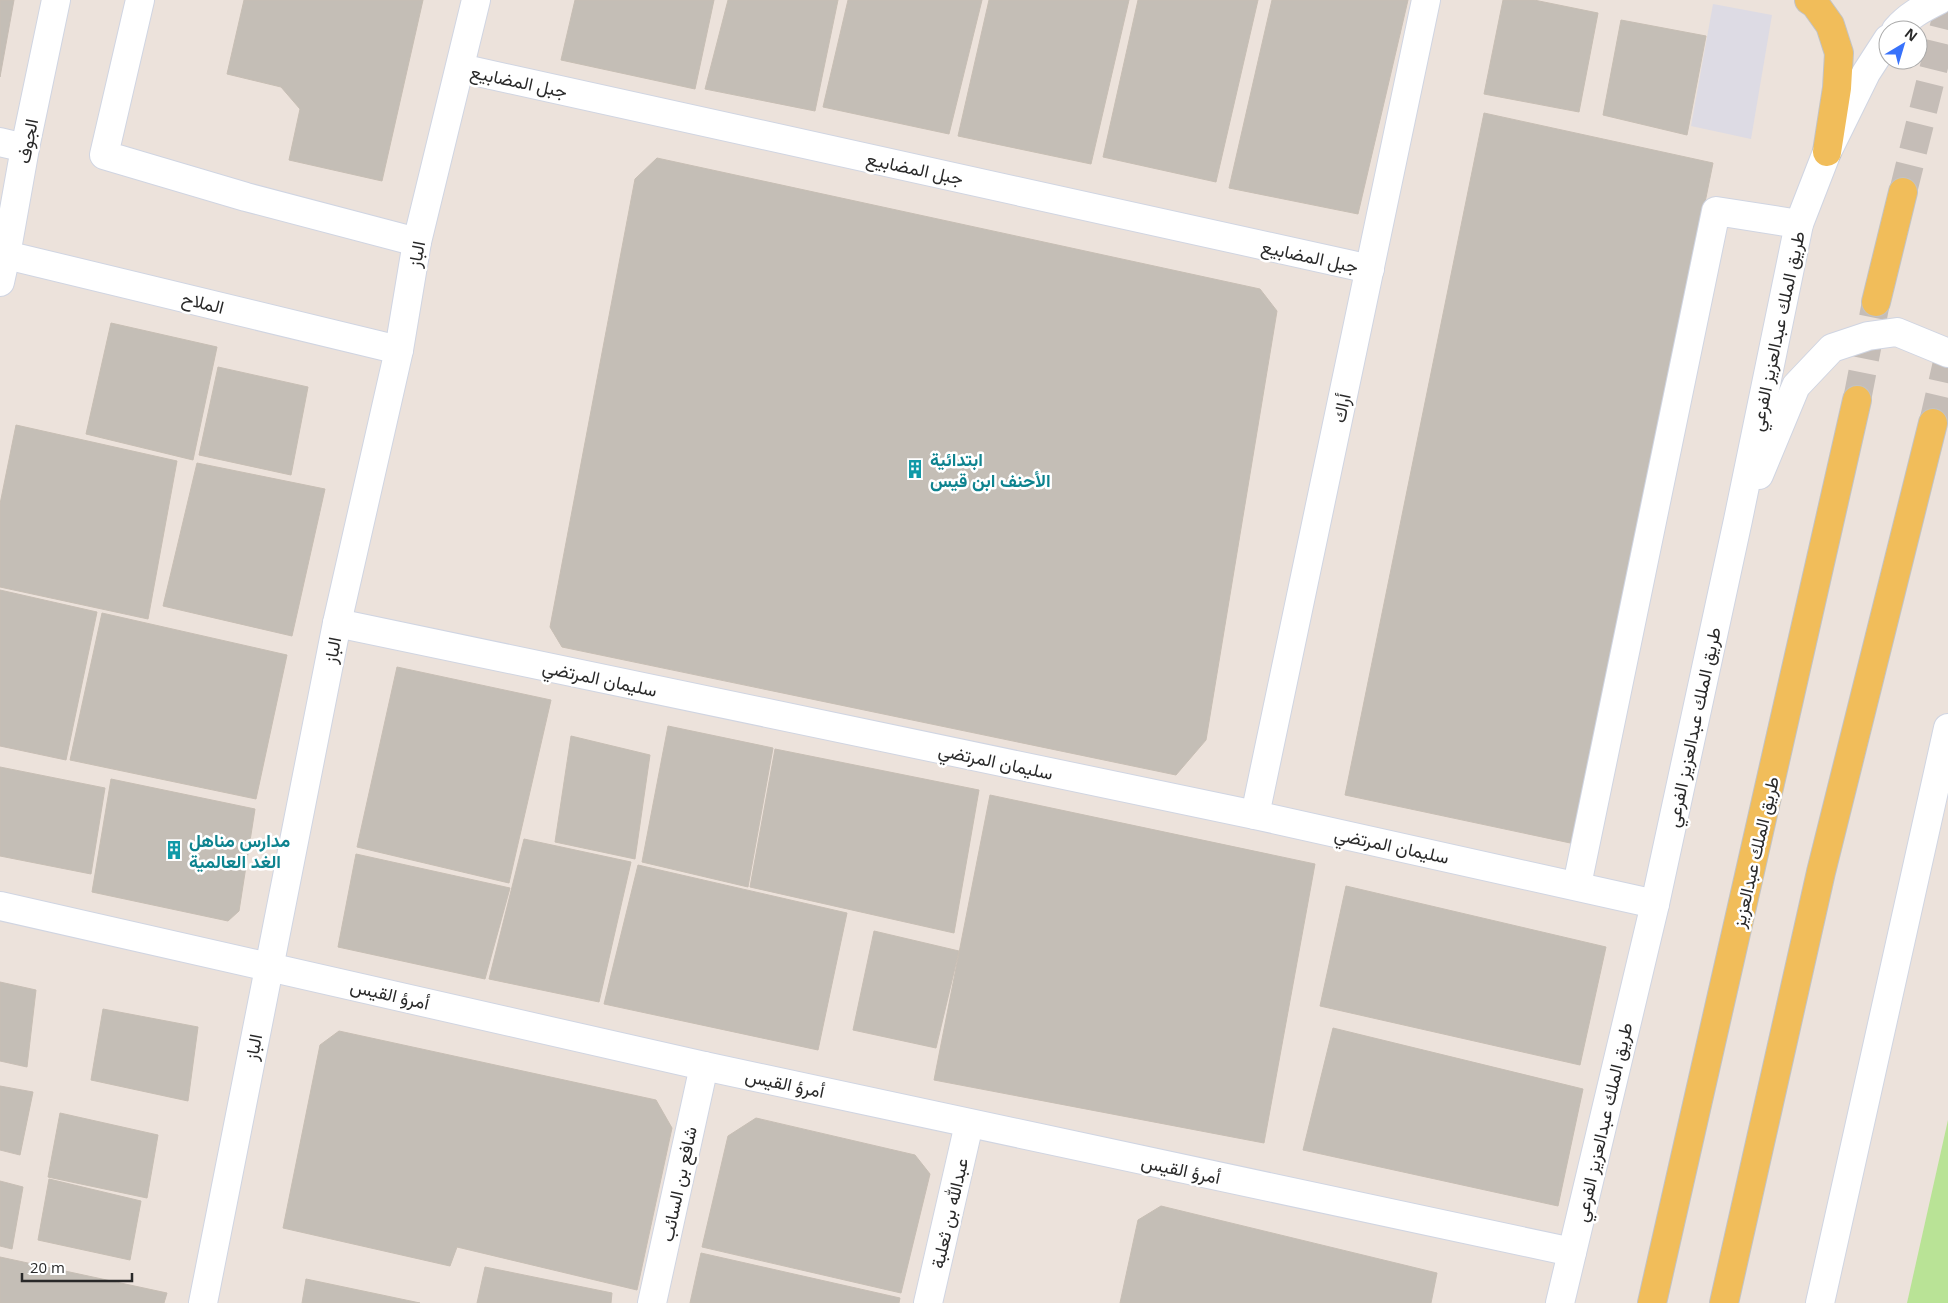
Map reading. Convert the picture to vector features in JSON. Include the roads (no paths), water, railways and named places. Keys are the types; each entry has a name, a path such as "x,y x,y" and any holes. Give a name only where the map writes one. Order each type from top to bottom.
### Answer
{"main road":[{"path":"1808,0 1815,4 1830,25 1839,53 1837,88 1827,152"},
{"path":"1876,302 1903,192"},
{"name":"طريق الملك عبدالعزيز","path":"1652,1303 1857,400"},
{"path":"1724,1303 1820,872 1934,423"}],"street":[{"name":"الجوف","path":"0,282 6,255 12,145 56,0"},
{"path":"140,0 104,155 246,197 417,242"},
{"name":"الباز","path":"203,1303 337,623 399,350 417,242 476,0"},
{"name":"أراك","path":"1255,815 1426,0"},
{"path":"1907,20 1939,0"},
{"name":"طريق الملك عبدالعزيز الفرعي","path":"1560,1303 1655,904 1738,520 1799,224 1827,152 1866,72 1878,54"},
{"name":"جبل المضابيع","path":"460,68 1370,269"},
{"path":"1577,885 1716,211 1799,224"},
{"name":"الملاح","path":"6,255 399,350"},
{"path":"1738,520 1766,460 1796,386 1832,348 1868,336 1897,332 1948,353"},
{"name":"سليمان المرتضي","path":"337,623 1255,815 1577,885 1655,904"},
{"path":"1820,1303 1948,728"},
{"name":"أمرؤ القيس","path":"0,906 704,1066 1572,1252"},
{"name":"شافع بن السائب","path":"652,1303 704,1066"},
{"name":"عبدالله بن ثعلبة","path":"928,1303 970,1124"}],"tunnel":[{"path":"1903,192 1948,10"},
{"path":"1857,400 1876,302"},
{"path":"1933,423 1948,358"}],"place":[{"name":"ابتدائية الأحنف ابن قيس","path":"915,469"},
{"name":"مدارس مناهل الغد العالمية","path":"174,850"}]}
